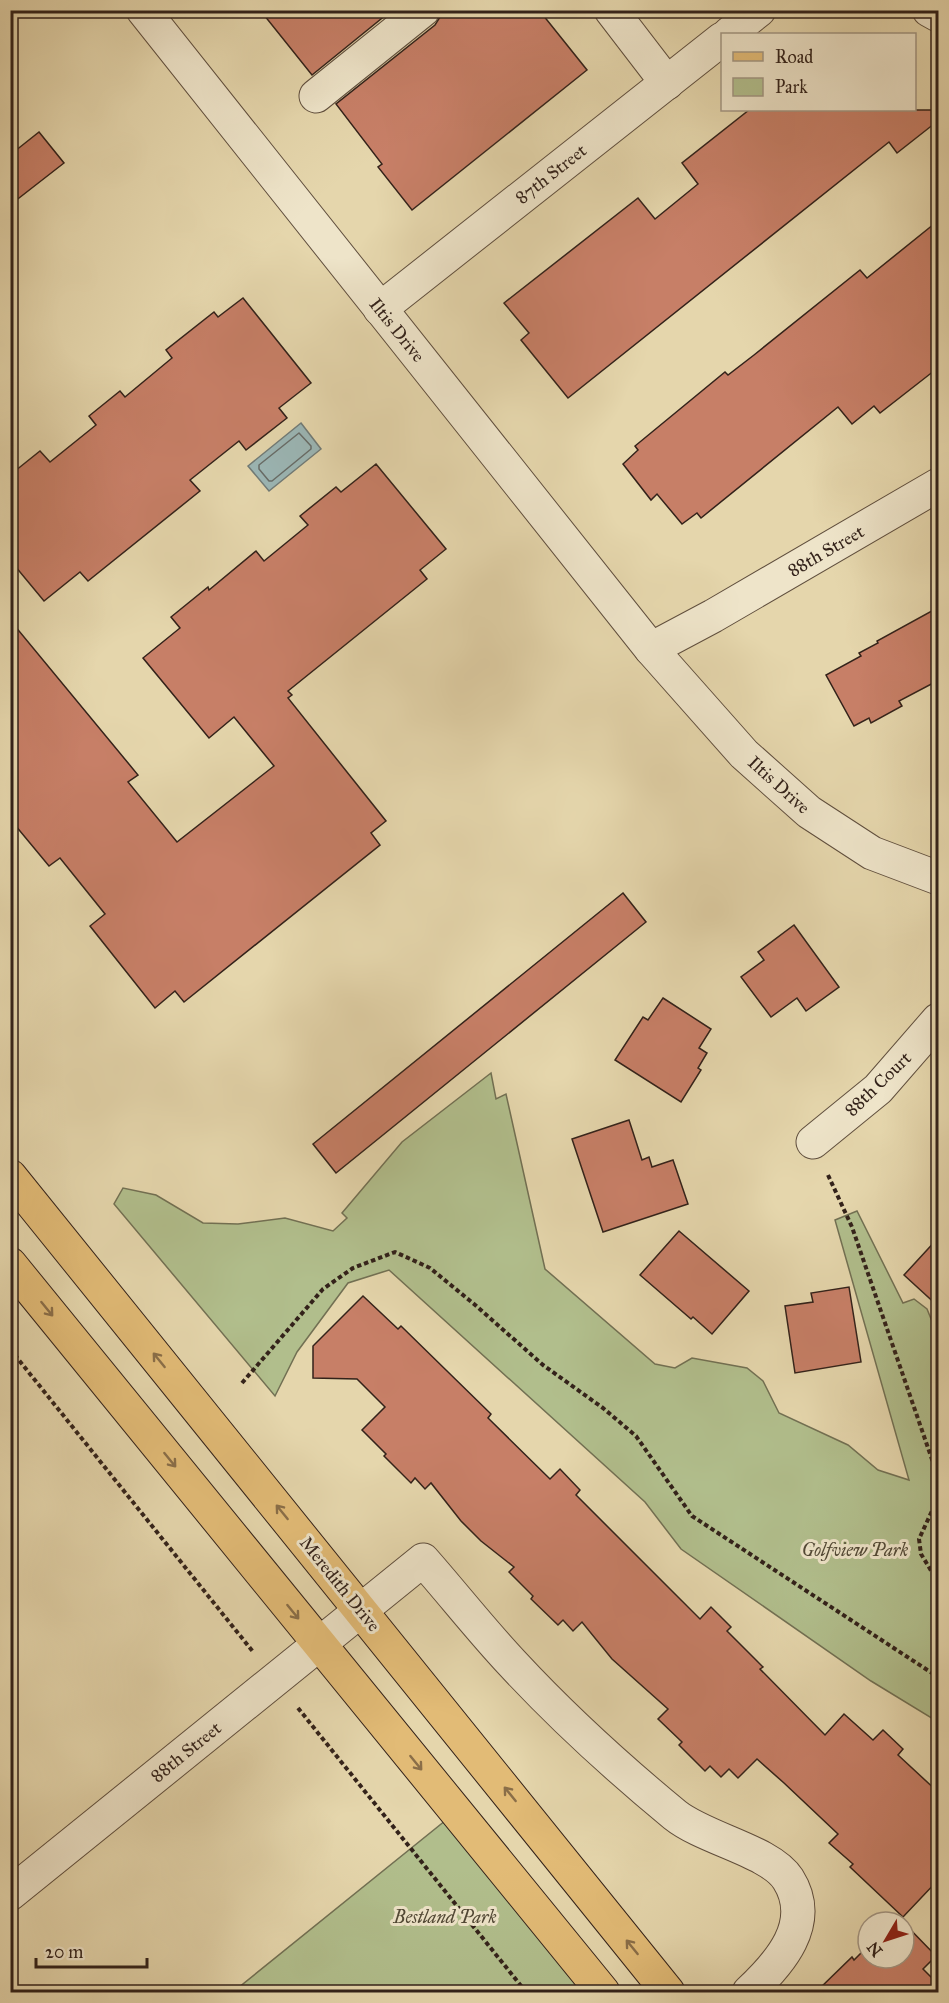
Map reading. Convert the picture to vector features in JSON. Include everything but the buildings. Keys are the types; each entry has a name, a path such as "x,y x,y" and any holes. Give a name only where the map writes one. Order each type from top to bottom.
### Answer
{"main road":[{"name":"Meredith Drive","path":"10,1176 668,1992"},
{"path":"10,1264 603,1992"}],"street":[{"name":"Iltis Drive","path":"142,10 651,649 744,754 809,812 872,853 939,878"},
{"path":"316,96 423,10"},
{"path":"611,10 667,83"},
{"path":"730,33 759,10"},
{"path":"929,10 939,15"},
{"name":"87th Street","path":"380,309 721,41"},
{"name":"88th Street","path":"651,649 713,616 939,485"},
{"name":"88th Court","path":"813,1142 878,1089 939,1020"},
{"name":"88th Street","path":"10,1894 423,1560 520,1671 586,1736 669,1809 702,1832 772,1863 788,1879 797,1899 795,1933 786,1952 770,1972 749,1992"}],"path":[{"path":"813,1142 852,1227 937,1474 939,1490"},
{"path":"242,1383 323,1289 353,1268 395,1251 430,1268 543,1365 603,1408 636,1436 692,1516 939,1677"},
{"path":"939,1498 919,1539 921,1554 939,1582"}],"green space":[{"name":"Golfview Park","path":"491,1073 496,1099 506,1094 545,1269 655,1364 675,1368 692,1358 747,1368 763,1381 779,1413 848,1445 878,1470 909,1480 835,1220 857,1211 903,1303 914,1299 927,1309 938,1336 938,1722 871,1681 681,1549 645,1502 389,1270 348,1283 297,1352 275,1396 114,1204 123,1188 156,1195 203,1223 238,1224 285,1218 333,1231 347,1218 342,1213 402,1142"},
{"name":"Bestland Park","path":"456,1812 603,1992 233,1992"}],"water":[{"path":"301,423 321,449 269,491 248,466"}]}
